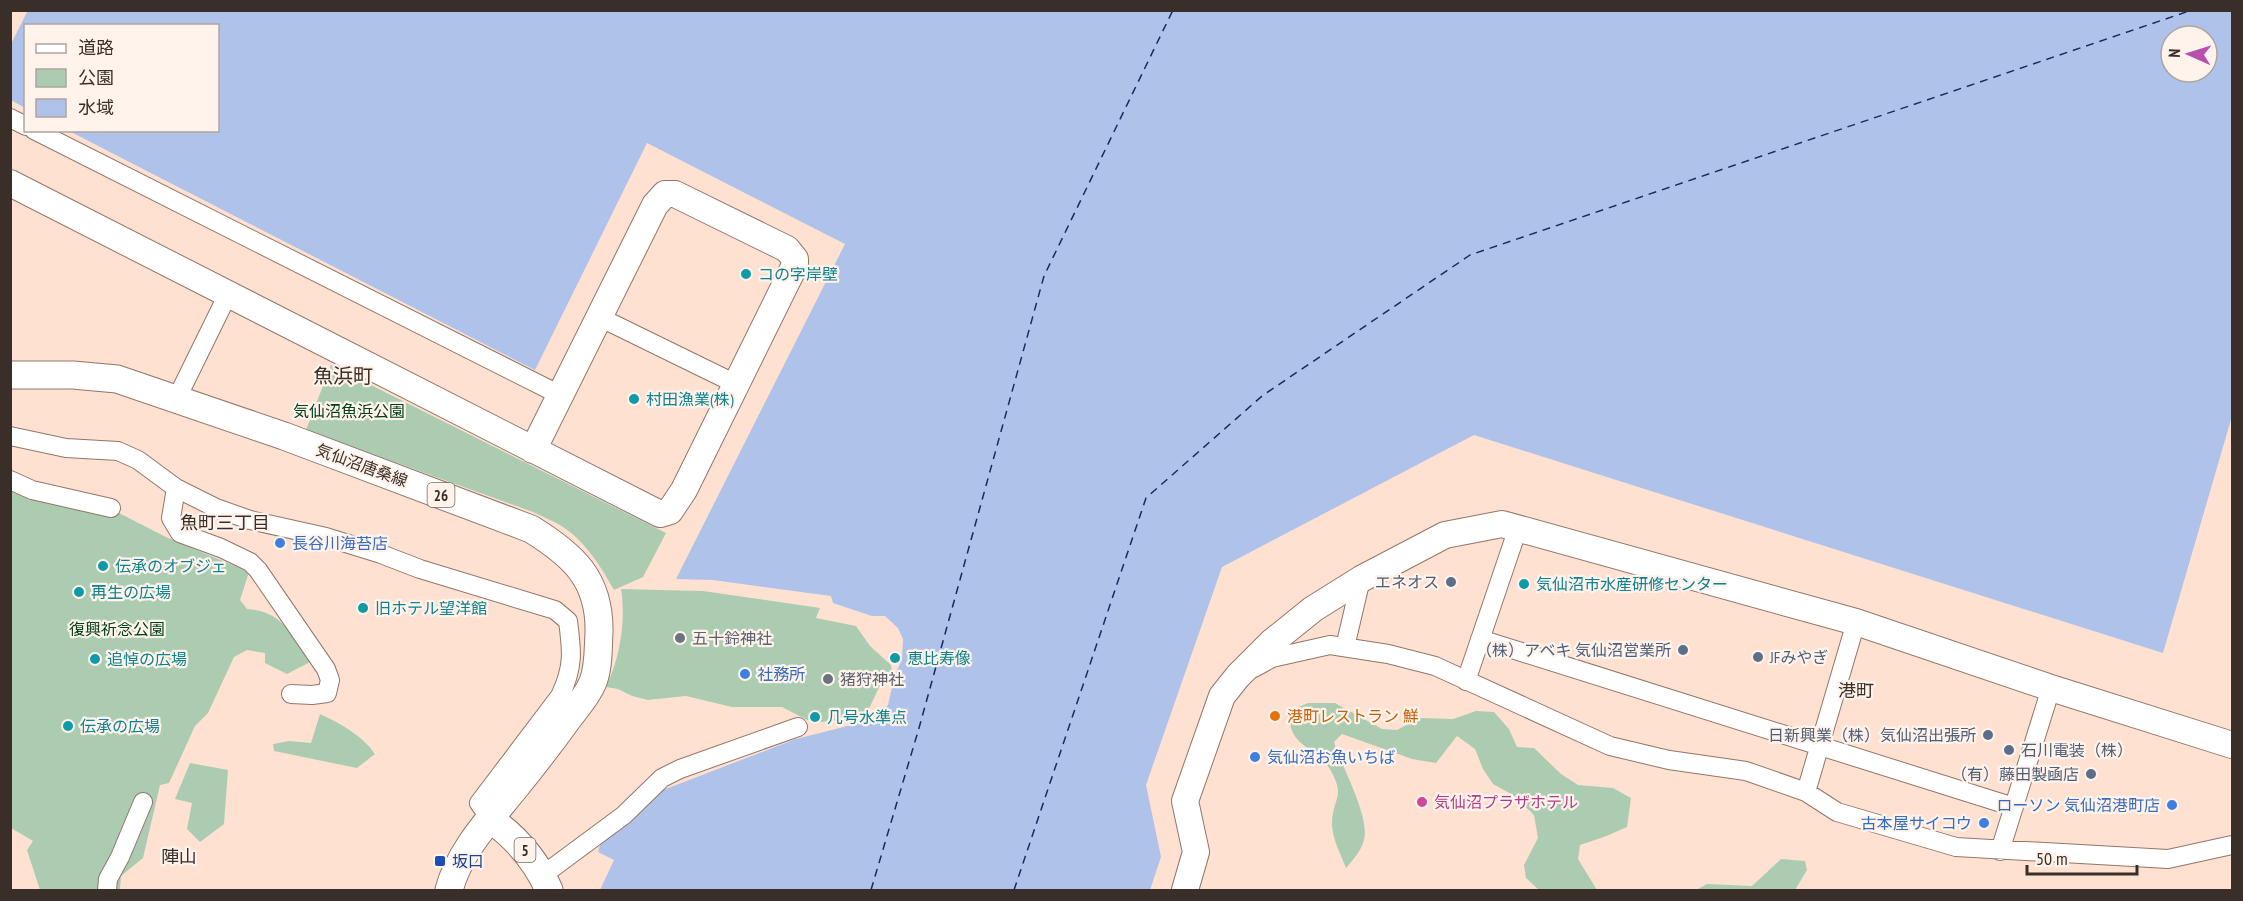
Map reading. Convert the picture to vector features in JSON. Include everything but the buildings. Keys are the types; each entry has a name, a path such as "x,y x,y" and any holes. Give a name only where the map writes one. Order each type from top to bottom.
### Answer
{"main road":[{"name":"気仙沼唐桑線","path":"10,375 73,375 117,380 274,433 531,529 557,545 575,561 596,595 599,620 598,651 593,682 548,746 466,852 453,877 449,891"},
{"name":"5","path":"490,819 518,841 546,883"}],"street":[{"path":"10,118 24,125"},
{"path":"38,132 560,395"},
{"path":"10,183 533,450 660,514 669,511 684,490 795,265 795,259 786,249 675,194 665,194 655,205 533,450"},
{"path":"176,400 228,294"},
{"path":"599,317 736,384"},
{"path":"10,436 66,448 118,451 138,460 176,488 216,508 250,520 326,537 420,569 555,610 568,621 573,654 569,678 560,696 479,803 490,819"},
{"path":"10,480 32,490 111,508"},
{"path":"176,488 171,518 180,533 250,562 258,570 326,669 330,680 327,693 291,694"},
{"path":"1185,891 1196,852 1185,801 1222,696 1238,675 1272,642 1313,609 1361,579 1445,535 1502,524 1856,622 2051,688 2232,745"},
{"path":"1466,681 1518,528"},
{"path":"1345,647 1361,579"},
{"path":"1806,792 1856,622"},
{"path":"1480,639 2014,807"},
{"path":"1238,675 1272,658 1330,645 1388,654 1435,666 1610,746 1670,760 1746,771 1806,792 1845,815 1956,847 2168,859 2232,845"},
{"path":"2000,851 2051,688"},
{"path":"546,883 624,815 662,778 680,769 798,727"},
{"path":"107,891 108,879 143,802"}],"green space":[{"name":"気仙沼魚浜公園","path":"331,365 666,533 643,577 614,590 586,547 556,523 533,512 306,430"},
{"name":"復興祈念公園","path":"10,489 117,512 166,537 249,572 240,600 247,609 269,614 278,619 312,661 287,674 265,663 265,653 247,650 234,657 208,713 195,726 169,783 160,785 143,858 121,876 120,890 40,890 27,850 33,841 11,828"},
{"path":"621,589 703,591 820,608 816,618 856,626 870,646 891,665 892,671 884,677 865,717 822,722 807,720 782,707 732,707 686,696 648,700 632,696 618,689 606,687 621,640 623,614"},
{"path":"1308,703 1335,703 1382,729 1397,730 1419,718 1453,719 1476,711 1494,712 1509,729 1517,747 1534,748 1561,774 1578,785 1613,788 1631,798 1627,827 1580,845 1578,859 1597,890 1539,890 1526,878 1524,865 1538,838 1534,815 1513,795 1493,784 1483,769 1475,749 1457,736 1436,763 1412,759 1342,734 1334,742 1359,805 1365,830 1361,848 1346,868 1332,829 1338,793 1335,780 1325,762 1303,745 1292,731 1291,710"},
{"path":"320,714 357,736 375,754 357,768 274,751 273,744 289,741 311,743"},
{"path":"190,763 228,770 224,824 200,842 187,829 192,803 175,799"},
{"path":"1781,859 1805,861 1807,870 1795,890 1696,890 1707,884 1752,886"}],"water":[{"path":"28,10 2232,11 2232,416 2163,653 1474,435 1222,567 1146,785 1161,857 1150,890 600,890 614,860 598,852 600,845 663,790 796,739 875,719 888,705 895,674 902,660 903,639 898,628 885,616 872,616 833,603 831,596 713,580 676,579 845,244 647,143 535,370 71,132 219,132 219,24 24,24 24,107 11,100 10,46"}],"ferry route":[{"path":"871,890 919,728 1044,276 1173,10"},
{"path":"1014,890 1146,498 1262,396 1470,255 2192,10"}],"place":[{"name":"コの字岸壁","path":"746,274"},
{"name":"村田漁業(株)","path":"634,399"},
{"name":"長谷川海苔店","path":"280,543"},
{"name":"伝承のオブジェ","path":"103,566"},
{"name":"エネオス","path":"1451,582"},
{"name":"気仙沼市水産研修センター","path":"1524,584"},
{"name":"再生の広場","path":"79,592"},
{"name":"旧ホテル望洋館","path":"363,608"},
{"name":"五十鈴神社","path":"680,638"},
{"name":"（株）アベキ 気仙沼営業所","path":"1683,650"},
{"name":"JFみやぎ","path":"1758,657"},
{"name":"恵比寿像","path":"895,658"},
{"name":"追悼の広場","path":"95,659"},
{"name":"社務所","path":"745,674"},
{"name":"猪狩神社","path":"828,679"},
{"name":"港町レストラン 鮮","path":"1275,716"},
{"name":"几号水準点","path":"815,717"},
{"name":"伝承の広場","path":"68,726"},
{"name":"日新興業（株）気仙沼出張所","path":"1988,735"},
{"name":"石川電装（株）","path":"2009,750"},
{"name":"気仙沼お魚いちば","path":"1255,757"},
{"name":"（有）藤田製凾店","path":"2091,774"},
{"name":"気仙沼プラザホテル","path":"1422,802"},
{"name":"ローソン 気仙沼港町店","path":"2172,805"},
{"name":"古本屋サイコウ","path":"1984,823"},
{"name":"坂口","path":"440,861"}],"district":[{"name":"魚浜町","path":"343,376"},
{"name":"魚町三丁目","path":"225,522"},
{"name":"港町","path":"1856,690"},
{"name":"陣山","path":"179,856"}]}
